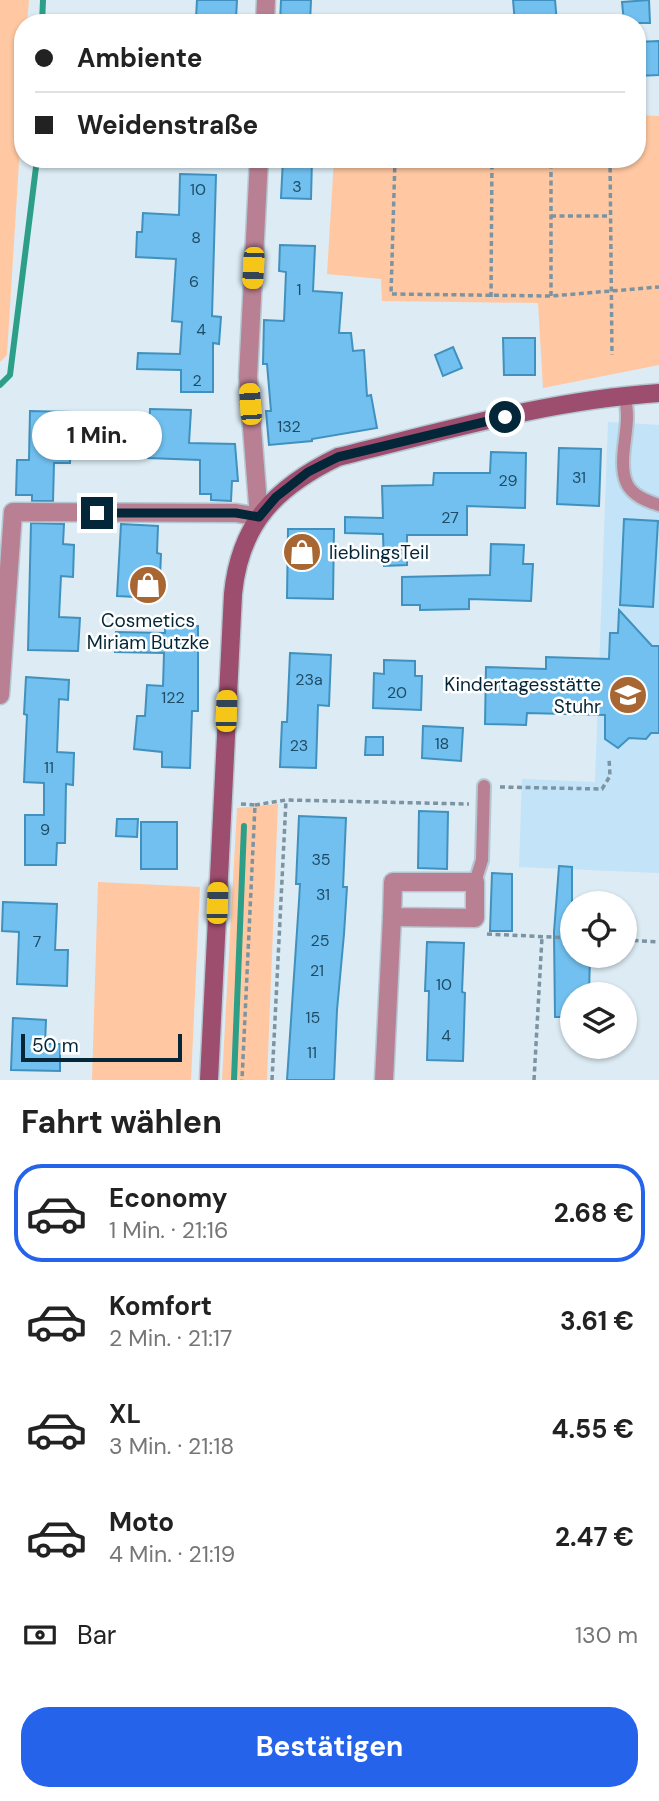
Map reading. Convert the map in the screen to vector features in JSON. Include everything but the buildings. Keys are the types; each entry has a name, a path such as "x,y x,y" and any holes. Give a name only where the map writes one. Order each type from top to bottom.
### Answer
{"main road":[{"path":"209,1080 230,627 235,571 241,550 259,517 276,497 308,472 338,457 548,408 625,395 659,393"}],"street":[{"path":"0,695 2,632 13,512 236,513 259,517 248,377 258,168"},
{"path":"384,1080 393,882 475,882 475,918 392,917"}],"lane":[{"path":"625,395 627,417 624,472 627,484 646,501 659,505"},
{"path":"475,882 482,860 484,786"}],"path":[{"path":"395,168 391,294 551,296 659,287"},
{"path":"491,297 492,168"},
{"path":"551,168 551,296"},
{"path":"610,168 612,355"},
{"path":"551,216 610,216"},
{"path":"484,786 602,789 610,776 609,758"},
{"path":"221,804 255,805 286,800 484,804"},
{"path":"272,1080 286,800"},
{"path":"242,1080 255,805"},
{"path":"475,918 486,934 560,938"},
{"path":"534,1080 542,937"},
{"path":"637,941 659,942"}],"shaded area":[{"path":"0,0 29,0 28,14 14,14 14,168 19,168 7,355 0,362"},
{"path":"646,115 659,116 659,365 543,388 538,303 382,301 381,279 327,274 333,168 646,168"},
{"name":"Kindertagesstätte Stuhr","path":"608,422 659,425 659,873 519,867 522,779 595,782"},
{"path":"278,804 267,1080 222,1080 237,808"},
{"path":"98,882 200,887 191,1080 92,1080"}],"waterway":[{"path":"42,14 43,0"},
{"path":"0,385 10,375 36,168"},
{"path":"234,1080 244,826"}],"place":[{"name":"lieblingsTeil","path":"302,552"},
{"name":"Cosmetics Miriam Butzke","path":"148,585"},
{"name":"Kindertagesstätte Stuhr","path":"628,695"}],"route":[{"path":"97,513 236,513 259,517 276,497 308,472 338,457 505,417"}]}
